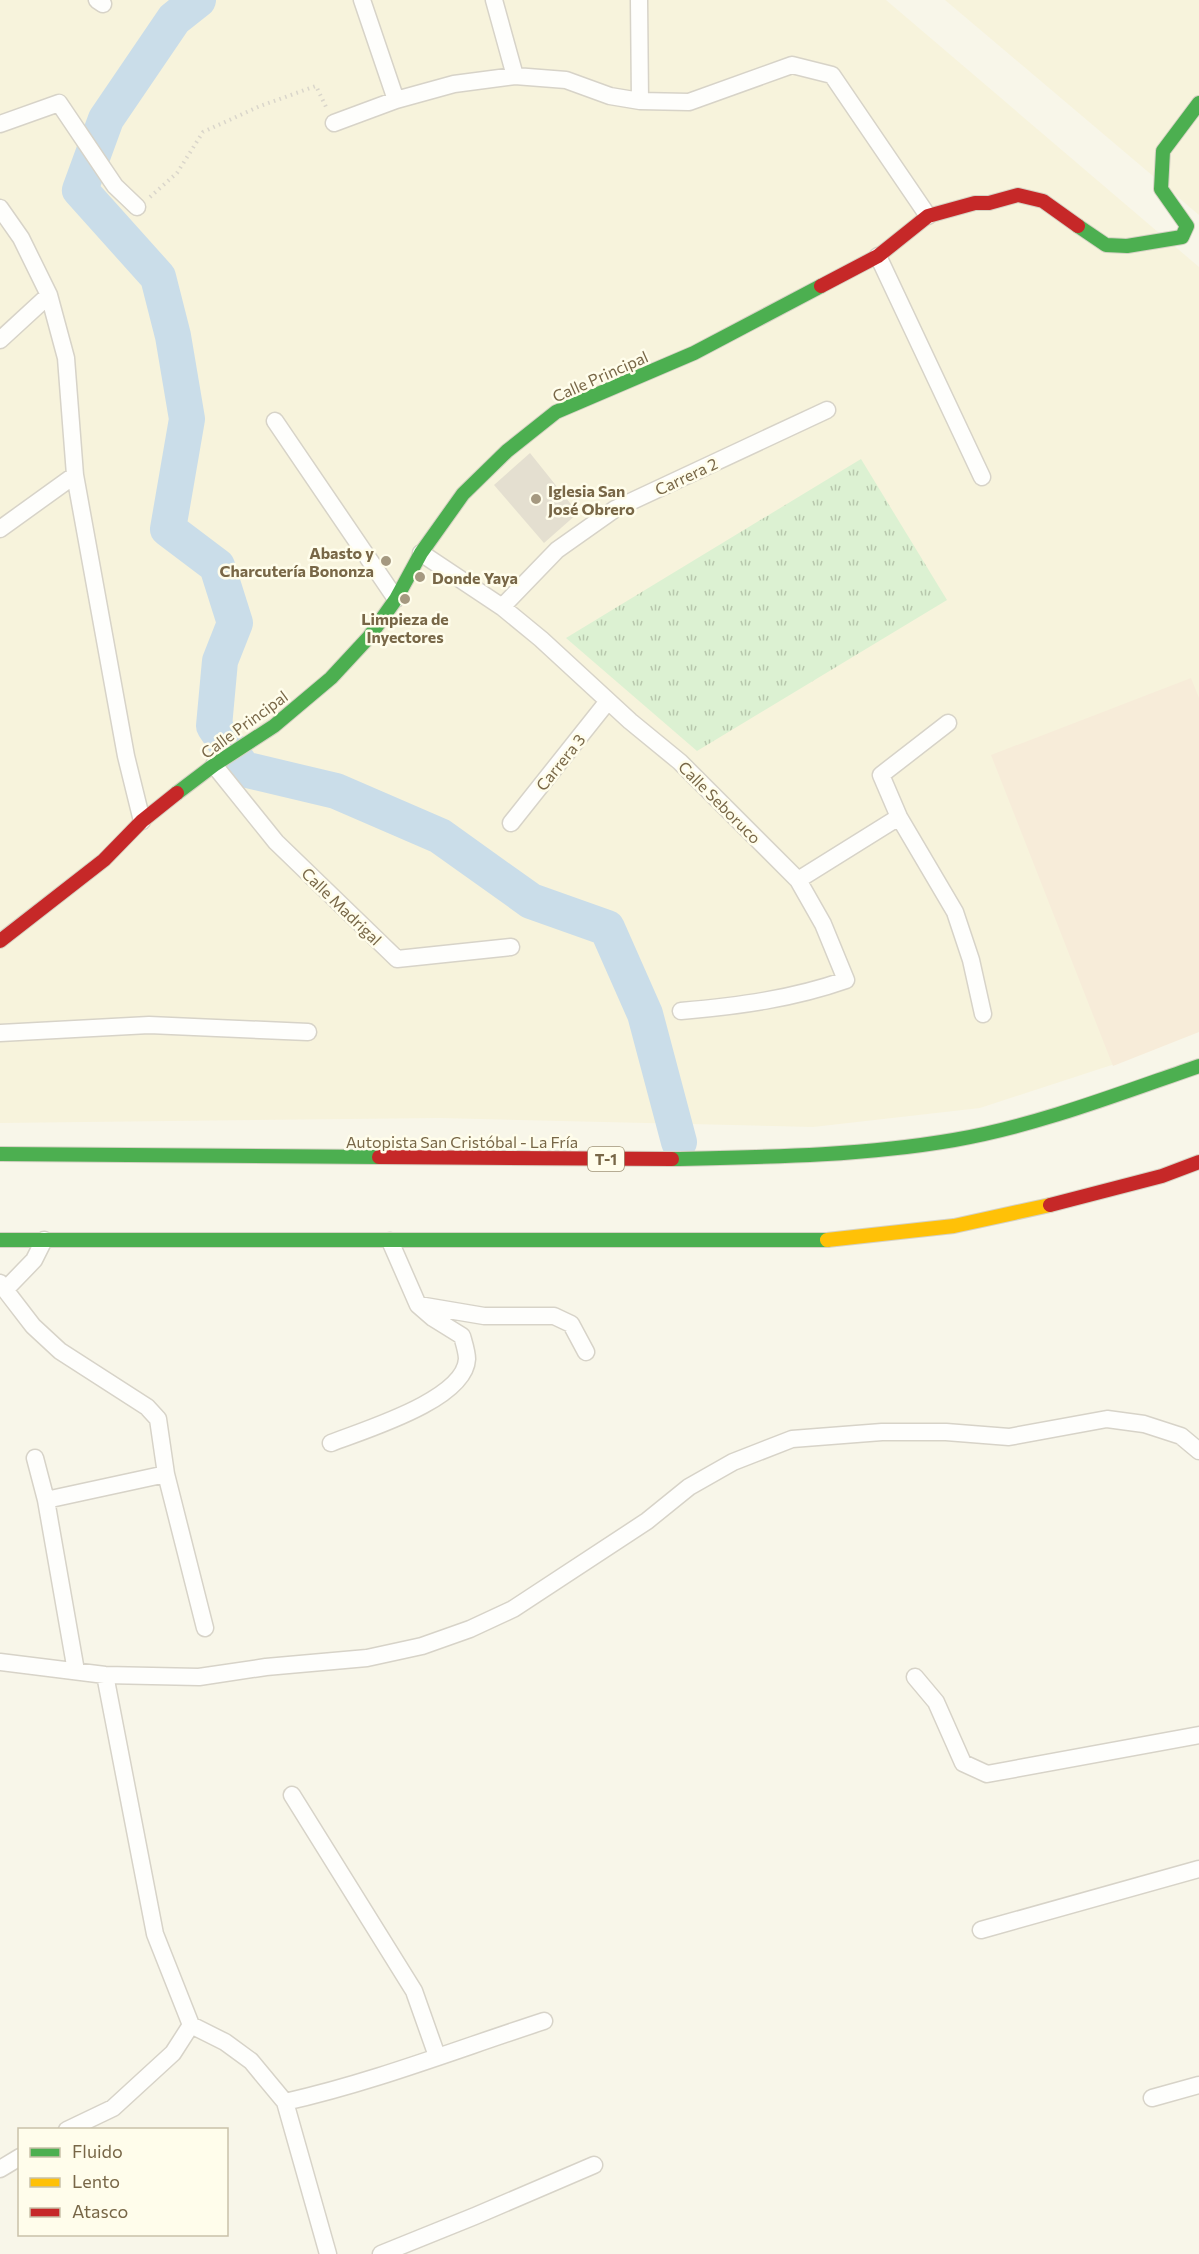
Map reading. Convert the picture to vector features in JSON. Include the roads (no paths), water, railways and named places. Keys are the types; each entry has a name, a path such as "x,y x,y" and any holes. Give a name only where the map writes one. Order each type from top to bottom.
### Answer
{"main road":[{"name":"Calle Principal","path":"0,941 104,860 142,821 214,765 274,726 331,678 369,637 396,599 421,553 463,494 507,451 556,412 694,353 878,256 928,216 975,203 989,203 1018,195 1043,201 1106,245 1127,246 1182,237 1187,226 1161,189 1164,151 1199,103"},
{"name":"Autopista San Cristóbal - La Fría","path":"0,1154 655,1159 836,1155 954,1140 1057,1116 1199,1066"},
{"path":"0,1240 817,1241 954,1226 1084,1197 1162,1176 1199,1162"}],"street":[{"path":"362,0 396,100"},
{"path":"494,0 515,76"},
{"path":"639,0 640,101"},
{"path":"334,123 396,100 454,84 515,76 566,80 610,96 640,101 689,102 792,65 832,75 928,216"},
{"path":"0,124 59,103 115,186 137,207"},
{"path":"0,208 21,238 49,296 66,358 75,475 126,756 142,821"},
{"path":"878,256 982,477"},
{"path":"0,340 49,296"},
{"name":"Carrera 2","path":"502,607 557,550 615,509 827,410"},
{"path":"275,421 396,599"},
{"path":"0,529 75,475"},
{"name":"Calle Seboruco","path":"421,553 502,607 541,639 608,701 680,762 798,880 823,924 846,980 815,991 774,1000 681,1011"},
{"name":"Carrera 3","path":"511,824 608,701"},
{"path":"948,723 881,775 899,817 955,912 971,960 982,1014"},
{"name":"Calle Madrigal","path":"214,765 276,842 397,959 511,947"},
{"path":"798,880 899,817"},
{"path":"0,1033 149,1025 308,1032"},
{"path":"44,1240 34,1260 3,1286 33,1326 60,1351 147,1407 158,1419 166,1474 205,1628"},
{"path":"331,1443 424,1406 458,1381 467,1359 462,1336 432,1318 418,1305 390,1241"},
{"path":"418,1305 484,1316 554,1317 571,1324 586,1352"},
{"path":"0,1662 105,1675 199,1677 266,1666 367,1658 422,1646 470,1629 513,1609 647,1521 689,1487 734,1462 792,1439 882,1432 946,1432 1010,1437 1107,1419 1144,1424 1181,1436 1199,1451"},
{"path":"35,1458 46,1500 76,1671"},
{"path":"46,1500 166,1474"},
{"path":"105,1675 155,1934 191,2025 225,2043 251,2061 285,2102 328,2254"},
{"path":"915,1677 936,1702 963,1763 987,1774 1199,1735"},
{"path":"292,1795 414,1991 437,2056"},
{"path":"981,1930 1199,1869"},
{"path":"285,2102 337,2090 544,2021"},
{"path":"71,2128 113,2108 173,2053 191,2025"},
{"path":"1152,2098 1199,2085"},
{"path":"0,2169 18,2158"},
{"path":"381,2254 594,2165"}],"waterway":[{"path":"198,0 174,19 106,119 80,190 158,277 173,336 187,419 168,529 217,566 235,623 220,661 214,726 243,769 336,791 440,836 531,901 607,928 645,1014 679,1142"}],"place":[{"name":"Iglesia San José Obrero","path":"536,499"},
{"name":"Abasto y Charcutería Bononza","path":"386,561"},
{"name":"Donde Yaya","path":"420,577"},
{"name":"Limpieza de Inyectores","path":"405,599"}]}
